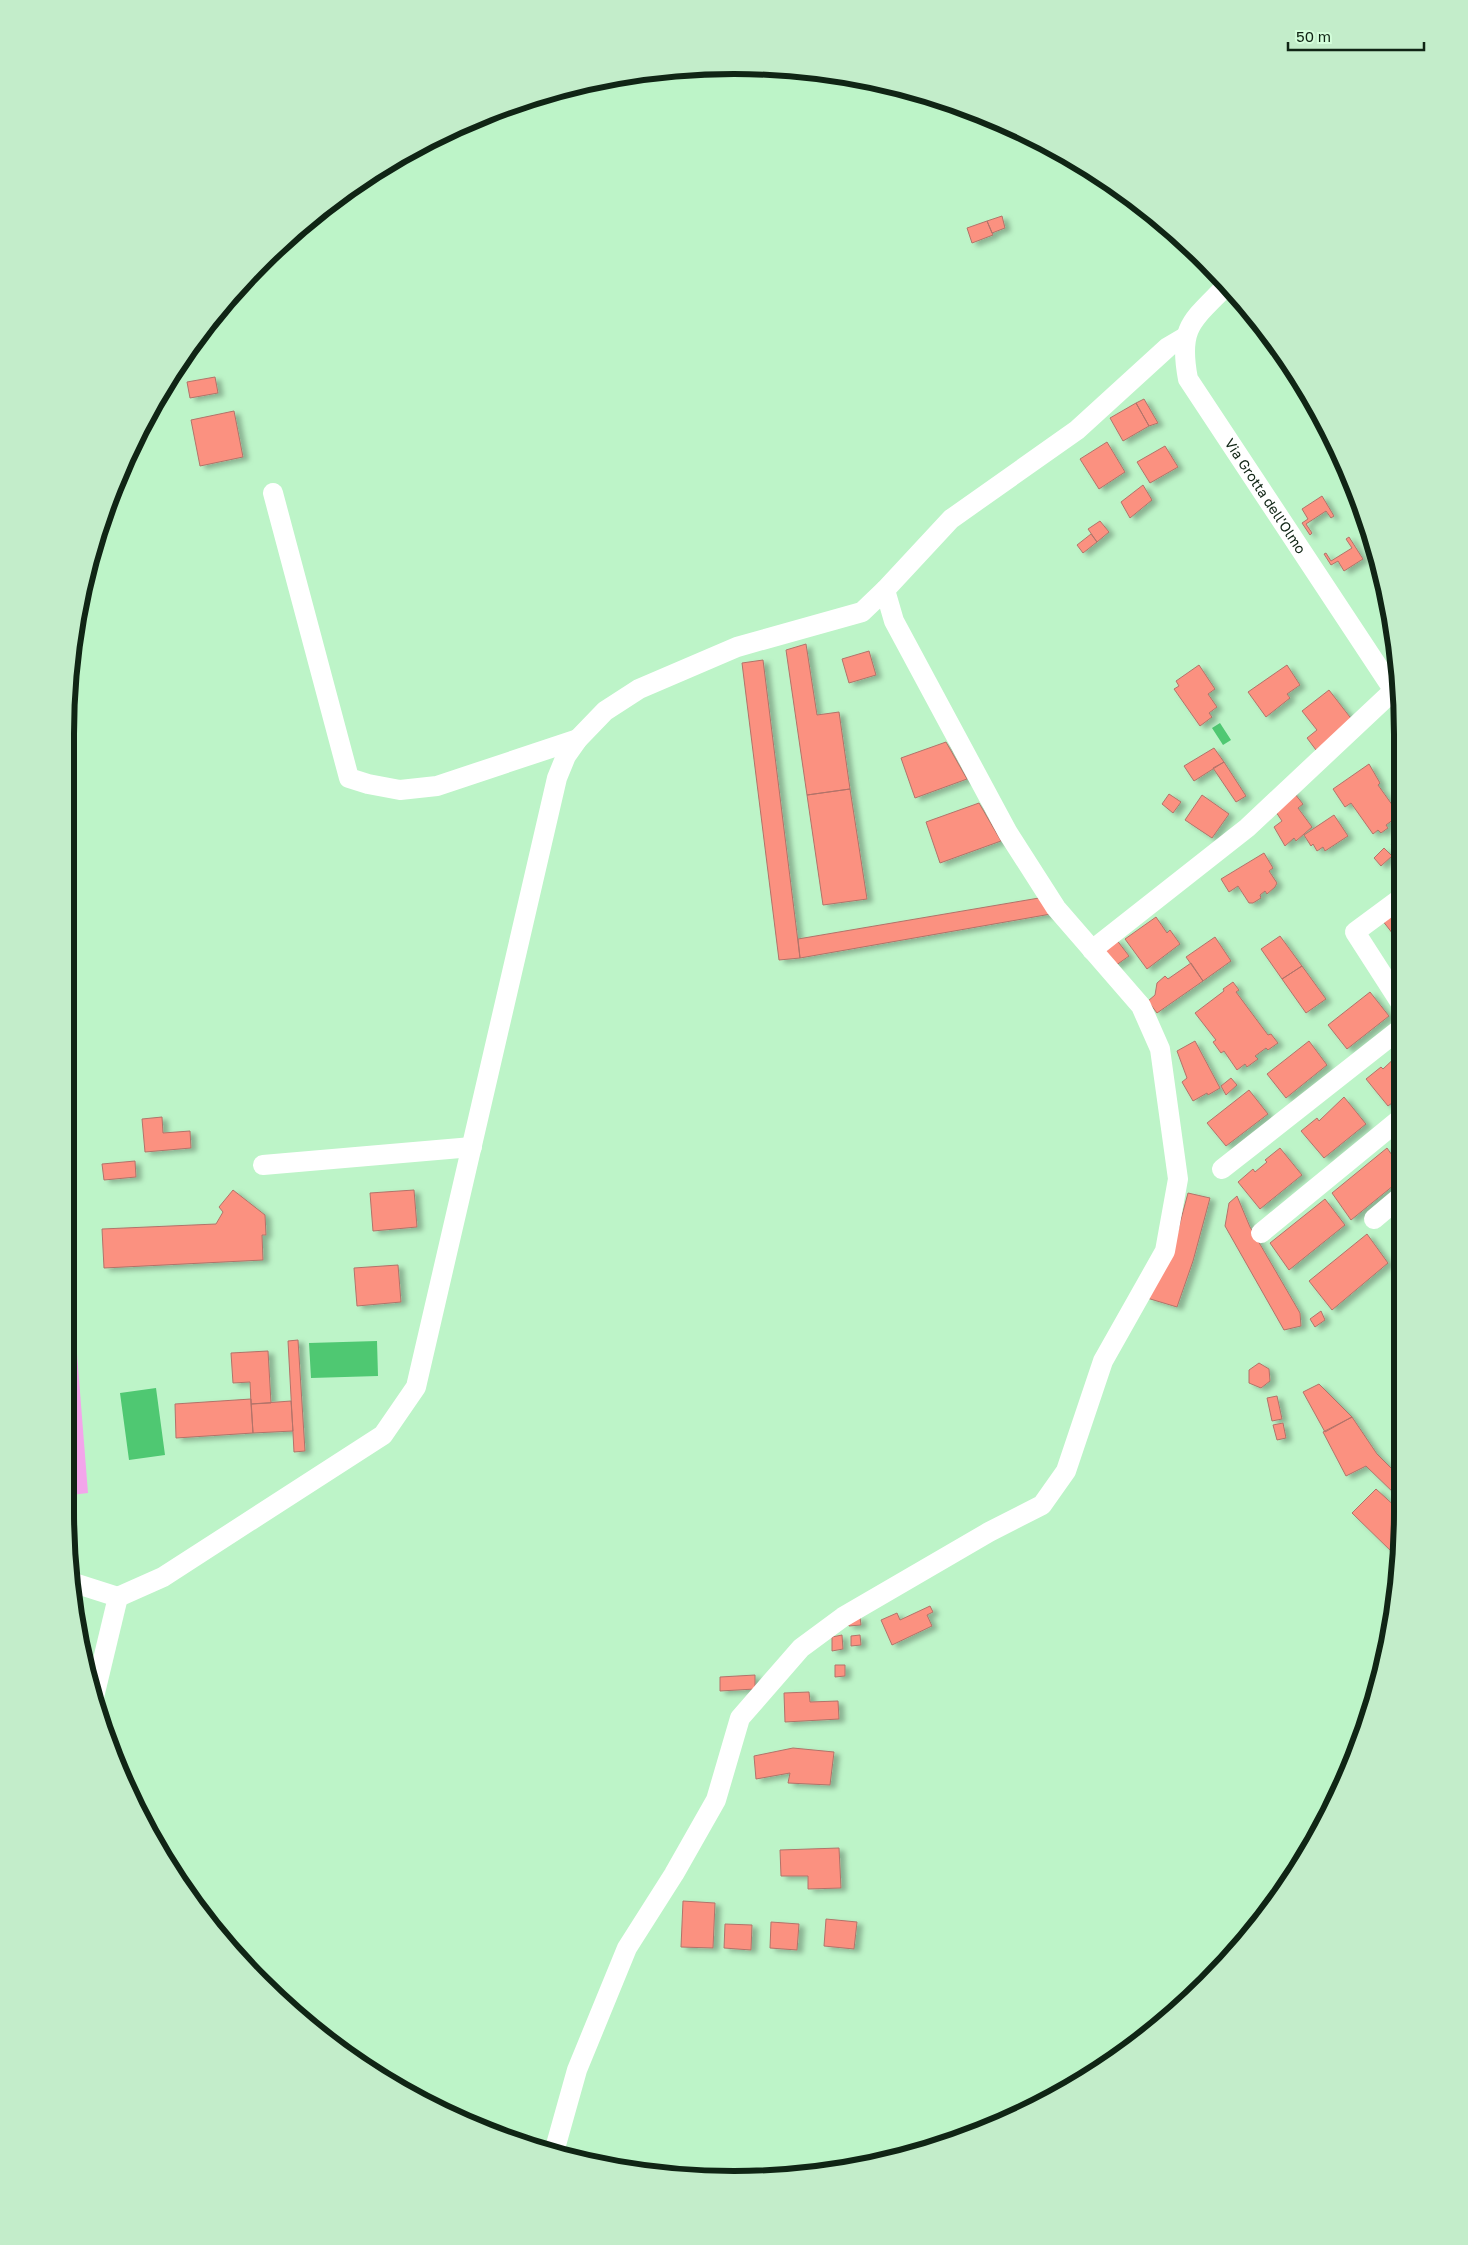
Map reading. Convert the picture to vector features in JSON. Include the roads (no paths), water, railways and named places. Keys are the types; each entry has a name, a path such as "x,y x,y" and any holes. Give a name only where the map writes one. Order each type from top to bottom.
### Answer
{"street":[{"name":"Via Grotta dell'Olmo","path":"1222,290 1196,317 1185,338 1184,358 1188,379 1393,691"},
{"path":"78,1584 118,1597 162,1577 383,1435 416,1387 557,778 566,756 578,739 605,711 638,690 737,647 862,612 885,590 950,519 1077,430 1168,347 1185,338"},
{"path":"273,493 349,778 400,790 437,786 578,739"},
{"path":"556,2147 577,2070 626,1948 674,1874 716,1800 740,1718 801,1648 843,1618 989,1532 1042,1505 1066,1471 1102,1361 1165,1251 1178,1179 1160,1049 1141,1006 1056,908 1008,833 894,621 885,590"},
{"path":"1092,950 1247,828 1393,700"},
{"path":"1394,903 1355,932 1394,993"},
{"path":"1222,1169 1394,1034"},
{"path":"1261,1233 1394,1124"},
{"path":"263,1164 472,1147"},
{"path":"1374,1219 1394,1202"},
{"path":"97,1685 118,1597"}]}
